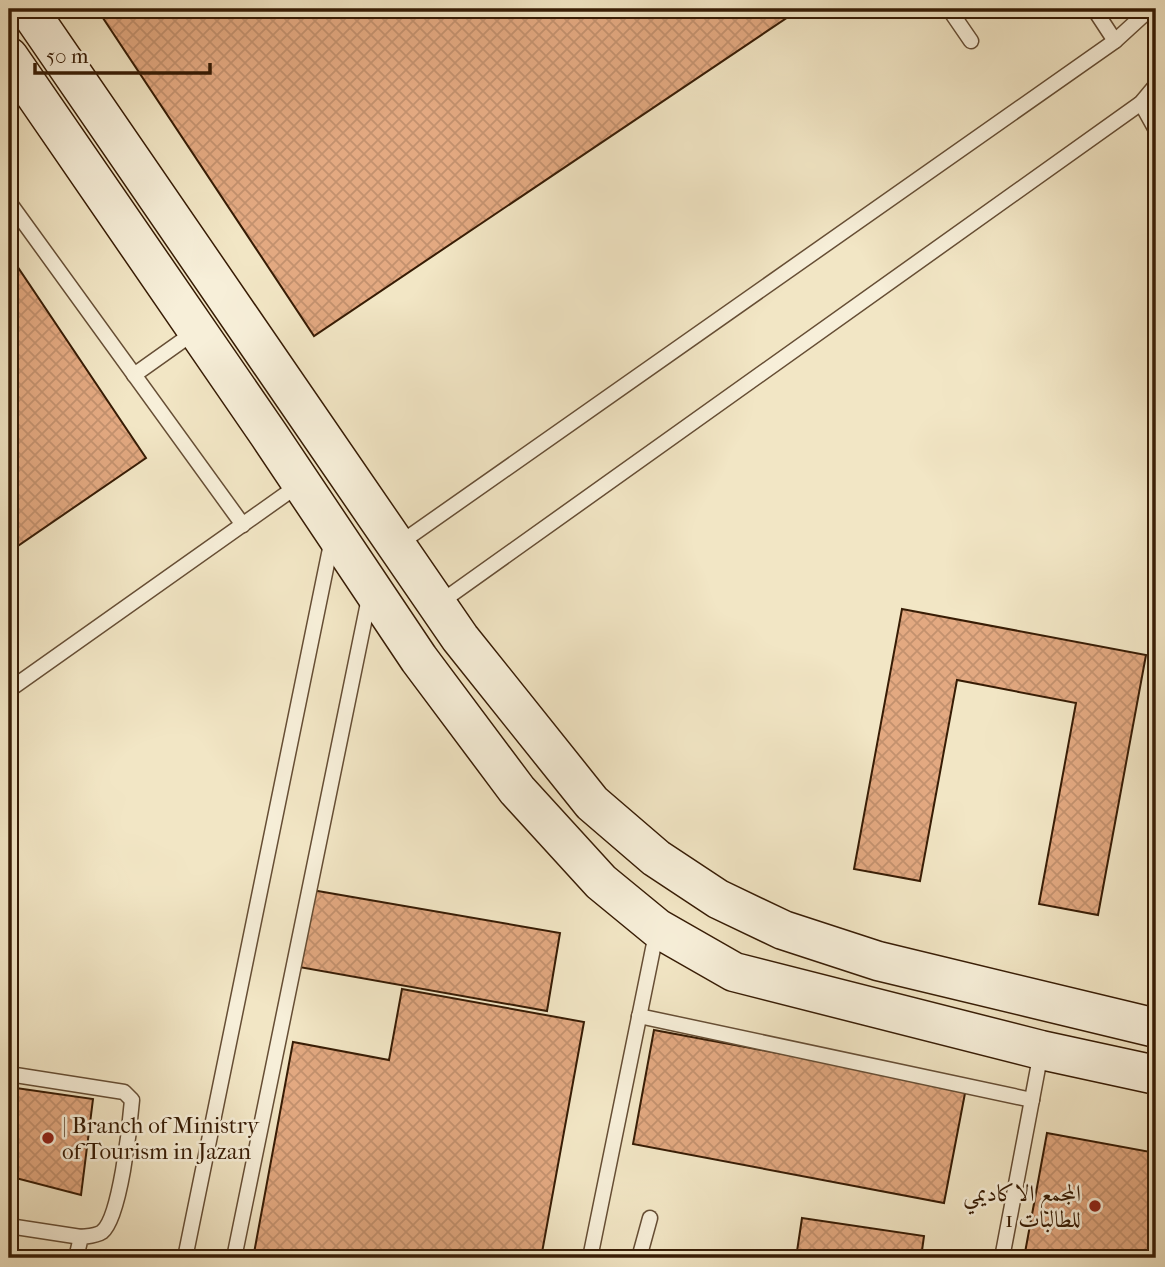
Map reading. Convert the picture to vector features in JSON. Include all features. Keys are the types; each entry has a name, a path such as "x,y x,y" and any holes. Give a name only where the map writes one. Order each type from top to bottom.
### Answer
{"street":[{"path":"27,9 460,638 592,803 656,858 718,899 783,930 878,961 1156,1028"},
{"path":"9,57 302,483 419,659 517,790 601,882 657,928 734,972 1041,1050 1156,1075"}],"lane":[{"path":"949,9 971,41"},
{"path":"1094,9 1115,41"},
{"path":"396,546 1115,41 1150,9"},
{"path":"436,604 1141,103 1156,85"},
{"path":"1141,103 1156,130"},
{"path":"9,202 243,525"},
{"path":"134,374 197,330"},
{"path":"9,690 302,483"},
{"path":"185,1258 334,531"},
{"path":"234,1258 371,588"},
{"path":"590,1258 657,928"},
{"path":"639,1016 1032,1100"},
{"path":"1002,1258 1041,1050"},
{"path":"9,1074 124,1092 132,1100 116,1205 104,1231 97,1235 81,1237 9,1226"},
{"path":"639,1258 650,1218"},
{"path":"76,1258 81,1237"}],"building":[{"path":"97,9 800,9 314,336"},
{"path":"9,254 146,458 9,552"},
{"path":"902,609 1146,655 1098,915 1039,904 1076,703 957,680 920,881 854,869"},
{"path":"312,890 560,933 547,1011 299,967"},
{"path":"402,989 584,1022 541,1258 281,1258 254,1253 293,1042 389,1060"},
{"path":"654,1030 966,1088 944,1203 633,1144"},
{"name":"| Branch of Ministry of Tourism in Jazan","path":"9,1087 93,1099 81,1195 12,1177 9,1190"},
{"name":"المجمع الاكاديمي 1 للطالبات","path":"1047,1133 1156,1153 1156,1258 1024,1258"},
{"path":"802,1218 924,1236 921,1258 796,1258"}],"place":[{"name":"| Branch of Ministry of Tourism in Jazan","path":"48,1138"},
{"name":"المجمع الاكاديمي 1 للطالبات","path":"1095,1206"}]}
